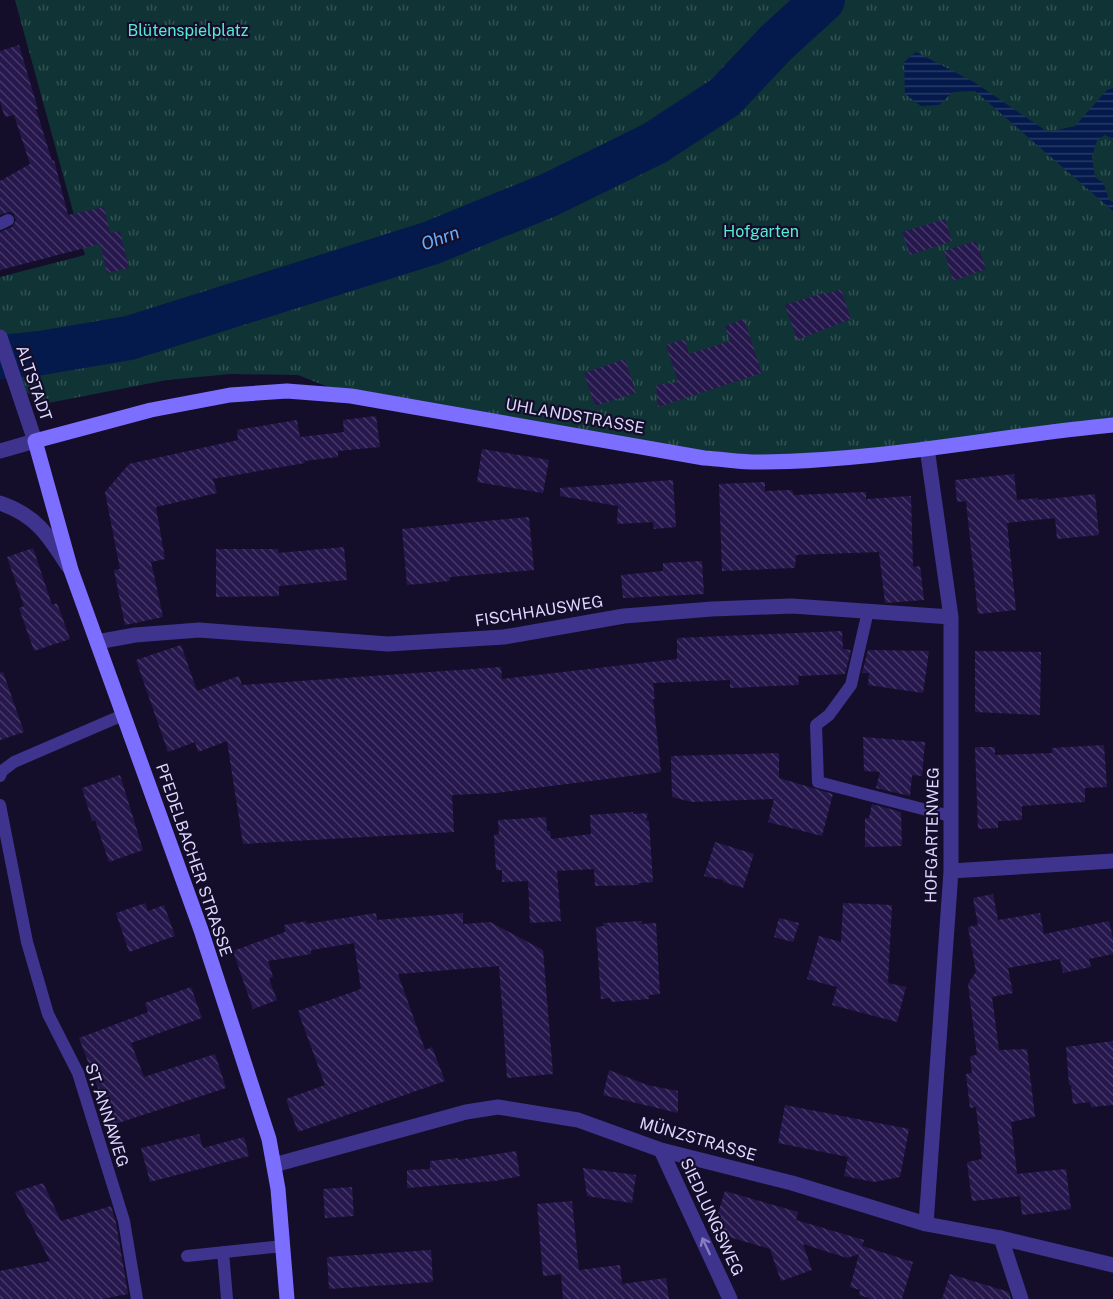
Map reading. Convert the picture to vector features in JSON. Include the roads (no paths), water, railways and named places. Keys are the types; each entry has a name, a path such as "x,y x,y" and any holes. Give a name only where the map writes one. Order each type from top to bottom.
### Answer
{"main road":[{"name":"UHLANDSTRASSE","path":"35,441 163,408 230,395 287,391 351,396 716,459 761,463 818,460 1113,425"},
{"name":"PFEDELBACHER STRASSE","path":"35,441 71,570 201,930 269,1140 283,1246 286,1299"}],"street":[{"name":"ALTSTADT","path":"0,337 35,441"},
{"path":"0,451 35,441"},
{"name":"HOFGARTENWEG","path":"926,1224 951,871 951,616 927,448"},
{"path":"0,503 18,509 46,532 71,570"},
{"name":"FISCHHAUSWEG","path":"97,642 135,635 199,630 388,644 504,638 624,615 792,606 951,616"},
{"path":"951,871 1113,861"},
{"name":"MÜNZSTRASSE","path":"274,1165 466,1112 498,1107 578,1120 661,1150 792,1183 926,1224 1001,1238 1113,1265"},
{"name":"SIEDLUNGSWEG","path":"661,1150 730,1299"},
{"path":"1001,1238 1021,1299"}],"lane":[{"path":"868,611 851,685 829,715 816,725 818,782 950,816"},
{"path":"0,776 2,771 15,762 123,715"},
{"name":"ST. ANNAWEG","path":"0,805 27,942 48,1014 78,1073 124,1221 137,1299"},
{"path":"187,1256 283,1246"},
{"path":"223,1252 227,1299"}],"water":[{"path":"916,52 974,82 1048,132 1075,126 1107,90 1113,88 1113,139 1105,135 1097,140 1092,157 1095,177 1104,184 1109,200 1113,202 1113,211 975,91 953,92 939,105 921,106 905,94 904,62"}],"waterway":[{"name":"Ohrn","path":"0,357 41,353 129,338 431,243 549,195 655,143 725,97 776,43 823,0"}],"park label":[{"name":"Blütenspielplatz","path":"188,30"},
{"name":"Hofgarten","path":"761,231"}]}
